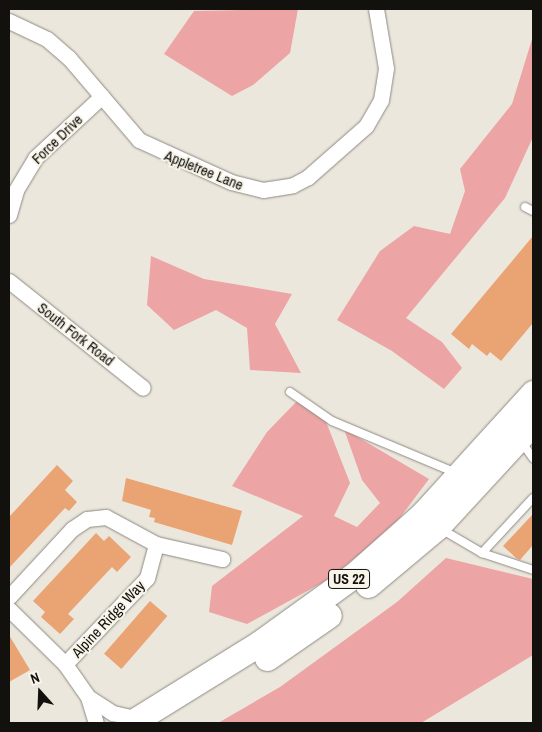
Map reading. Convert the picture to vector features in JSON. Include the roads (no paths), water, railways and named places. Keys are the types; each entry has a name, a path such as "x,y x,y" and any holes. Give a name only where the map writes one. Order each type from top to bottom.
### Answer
{"highway":[{"name":"US 22","path":"135,721 312,608 423,514 461,475 533,393"},
{"name":"US 22","path":"164,723 299,638 437,527 529,440"}],"street":[{"name":"Appletree Lane","path":"9,21 47,40 69,58 130,131 152,149 247,188 263,190 293,185 328,163 366,126 381,100 386,52 376,9"},
{"name":"Force Drive","path":"9,215 16,190 35,158 102,96"},
{"name":"South Fork Road","path":"9,281 143,388"},
{"path":"9,597 72,529 87,519 106,517 156,544 222,559"},
{"name":"Alpine Ridge Way","path":"65,664 147,578 156,544"},
{"name":"Alpine Ridge Way","path":"9,609 65,664 88,697 96,723"},
{"name":"Alpine Ridge Way","path":"88,697 113,712 135,721"}],"lane":[{"path":"525,207 533,212"},
{"path":"290,392 332,421 461,475"},
{"path":"482,553 533,498"},
{"path":"437,527 482,553 533,570"}]}
